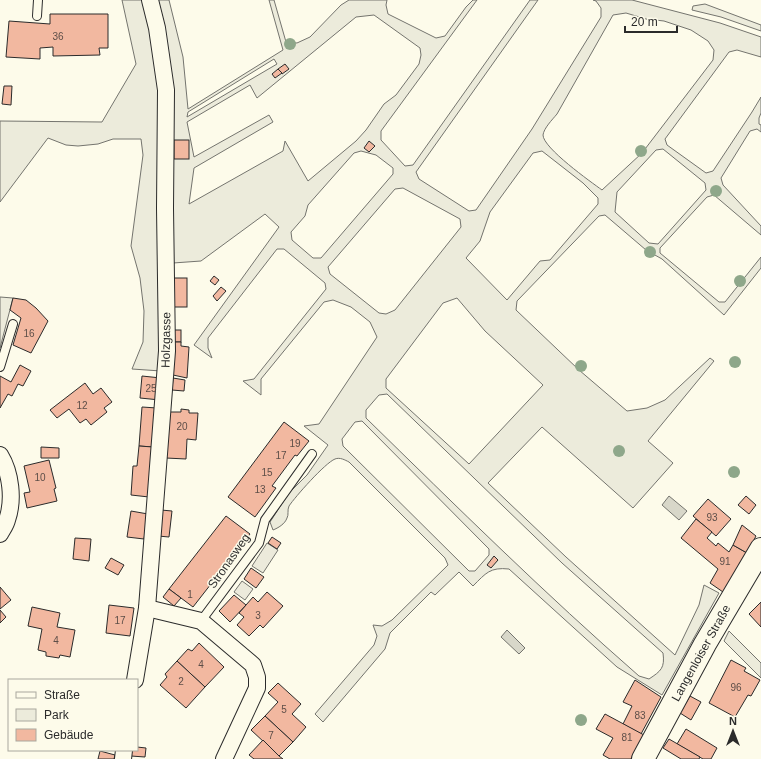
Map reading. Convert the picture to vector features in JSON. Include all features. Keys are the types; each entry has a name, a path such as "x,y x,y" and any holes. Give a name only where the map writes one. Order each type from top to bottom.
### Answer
{"street":[{"name":"Holzgasse","path":"135,679 147,608 168,351 165,208 166,90 157,28 150,0"},
{"path":"0,455 9,479 10,500 7,520 0,534"},
{"name":"Langenloiser Straße","path":"643,759 705,644 761,549"},
{"path":"147,608 201,621 253,665 258,677 257,688 224,759"}],"lane":[{"path":"37,16 38,0"},
{"path":"0,366 13,324"},
{"name":"Stronasweg","path":"201,621 259,543 265,520 312,454"}],"green space":[{"path":"122,0 169,0 183,57 188,109 283,50 269,0 274,0 286,42 297,43 310,37 341,5 349,0 387,0 386,5 388,14 436,38 445,36 466,7 473,0 477,0 381,131 381,140 405,166 413,165 530,0 538,0 416,172 419,179 469,211 476,210 532,129 601,17 601,8 596,1 593,0 632,0 720,23 761,37 761,57 737,50 729,52 665,139 667,145 706,173 713,171 761,97 759,124 761,125 761,132 757,129 750,131 721,178 723,185 761,226 761,235 714,195 707,197 660,248 660,253 719,302 725,302 761,257 761,268 724,315 662,259 646,250 605,215 599,216 517,301 516,310 579,370 627,411 647,408 665,400 710,358 714,361 648,441 673,463 633,508 542,427 488,483 566,557 675,655 699,605 704,585 719,593 662,695 617,667 509,569 497,569 489,572 473,586 459,572 435,595 431,592 390,633 385,649 323,722 315,714 374,645 377,636 373,625 382,626 392,620 448,565 445,558 349,462 337,458 324,467 297,495 289,506 288,517 285,522 273,530 270,522 289,493 307,475 328,445 304,426 319,424 377,337 370,322 351,307 333,300 324,302 261,379 261,395 243,381 254,379 326,289 325,283 284,249 277,249 208,338 208,348 212,358 194,345 279,227 265,214 201,261 159,264 161,371 132,369 143,342 144,311 140,278 131,246 143,155 141,139 113,139 98,144 78,146 66,145 48,138 0,202 0,121 102,122 136,64","holes":["626,13 646,19 664,21 691,30 708,41 714,50 713,60 642,153 602,190 568,164 545,141 543,135 544,132 548,124 557,114 613,15","374,15 420,48 421,55 419,64 396,95 384,104 366,130 356,141 308,181 285,141 283,151 189,204 194,168 273,122 269,115 194,157 187,122 250,85 257,98 356,17","274,59 277,64 187,117 188,112","663,149 705,183 706,190 658,244 649,243 615,212 617,192 656,150","361,151 376,155 393,168 393,174 321,258 313,258 292,240 291,232 305,216 308,205 354,153","542,151 583,183 598,198 598,204 550,260 540,261 507,300 466,258 480,241 490,212 533,153","403,188 460,219 461,227 395,310 386,314 379,313 330,274 328,267 395,189","457,298 485,331 543,385 469,464 386,388 386,379 443,303","387,394 562,563 663,653 663,666 657,674 649,679 639,676 535,582 366,418 366,410 379,395","362,421 489,549 489,555 475,571 469,571 343,446 342,439 355,422"]},
{"path":"705,4 761,25 761,31 721,17 692,10 693,6"},
{"path":"0,297 13,298 0,348"},
{"path":"729,631 761,663 761,678 724,641"}],"shaded area":[{"path":"669,496 687,511 679,520 662,505"},
{"path":"267,543 278,550 263,573 252,566"},
{"path":"242,581 253,589 245,600 234,592"},
{"path":"507,630 525,648 519,654 501,637"}],"building":[{"path":"50,14 108,14 108,48 99,48 100,55 53,56 53,47 40,48 40,59 6,57 9,21 50,24"},
{"path":"285,64 289,69 282,74 278,69"},
{"path":"278,69 282,73 275,78 272,74"},
{"path":"4,86 12,86 11,105 2,104"},
{"path":"174,140 189,140 189,159 174,159"},
{"path":"369,141 375,146 369,152 364,148"},
{"path":"214,276 219,280 215,285 210,281"},
{"path":"172,278 187,278 187,307 172,307"},
{"path":"221,287 226,291 217,301 213,296"},
{"path":"13,298 26,300 48,321 31,353 13,345 21,318 10,310"},
{"path":"174,330 181,330 181,342 174,342"},
{"path":"174,342 181,342 181,346 189,347 187,378 173,375"},
{"path":"20,365 31,371 23,386 18,384 12,396 8,394 0,408 0,376 11,382"},
{"path":"142,376 161,378 160,400 140,398"},
{"path":"173,378 185,380 184,391 172,390"},
{"path":"85,383 93,394 101,388 112,402 104,408 107,412 91,425 86,419 80,423 69,409 57,418 50,410"},
{"path":"142,407 157,408 153,447 139,446"},
{"path":"181,409 189,410 189,413 198,413 196,440 187,439 186,459 166,458 168,412 181,412"},
{"path":"284,422 309,441 297,456 295,455 272,486 276,488 255,517 228,497"},
{"path":"139,446 153,447 149,497 131,495 133,466 137,466"},
{"path":"41,447 59,448 59,458 41,458"},
{"path":"49,460 56,488 54,489 57,501 27,508 24,493 30,492 24,466"},
{"path":"746,496 756,505 749,514 738,505"},
{"path":"708,499 731,519 716,536 693,516"},
{"path":"161,510 172,511 169,537 158,536"},
{"path":"131,511 148,514 144,539 127,537"},
{"path":"226,516 250,534 193,607 169,589"},
{"path":"696,519 712,532 707,538 716,546 718,543 729,552 733,545 747,553 723,592 710,583 718,569 681,538"},
{"path":"742,525 756,536 747,553 733,545"},
{"path":"272,537 281,543 277,549 268,543"},
{"path":"75,538 91,539 89,561 73,559"},
{"path":"494,556 498,560 491,568 487,565"},
{"path":"111,558 124,565 118,575 105,568"},
{"path":"251,568 264,577 256,588 244,579"},
{"path":"0,587 11,600 0,609"},
{"path":"169,589 181,598 174,606 163,597"},
{"path":"267,592 283,606 263,628 260,625 249,636 237,625 244,617 239,613 253,597 258,602"},
{"path":"234,595 246,605 230,622 219,611"},
{"path":"761,602 761,627 749,614"},
{"path":"109,605 134,608 130,636 106,633"},
{"path":"32,607 60,613 57,627 75,630 70,657 60,655 59,658 46,656 46,652 38,650 42,629 28,626"},
{"path":"0,610 6,617 0,623"},
{"path":"199,643 224,667 205,687 177,661 188,649 192,651"},
{"path":"731,660 746,668 744,671 760,680 751,696 748,695 735,717 709,703"},
{"path":"177,661 205,687 186,708 160,685 167,677 165,674"},
{"path":"635,680 661,697 641,734 623,724 632,706 623,702"},
{"path":"278,683 301,704 292,714 306,727 293,742 265,716 278,702 268,693"},
{"path":"690,696 701,702 691,720 680,713"},
{"path":"605,714 644,735 631,759 610,759 603,755 613,738 596,729"},
{"path":"265,716 293,742 279,756 251,730"},
{"path":"686,729 717,748 711,759 703,759 677,744"},
{"path":"669,739 700,757 699,759 681,759 663,748"},
{"path":"263,740 283,759 254,759 249,755"},
{"path":"138,747 146,748 145,757 131,756 132,751 138,751"},
{"path":"100,751 115,755 114,759 98,759"}]}
